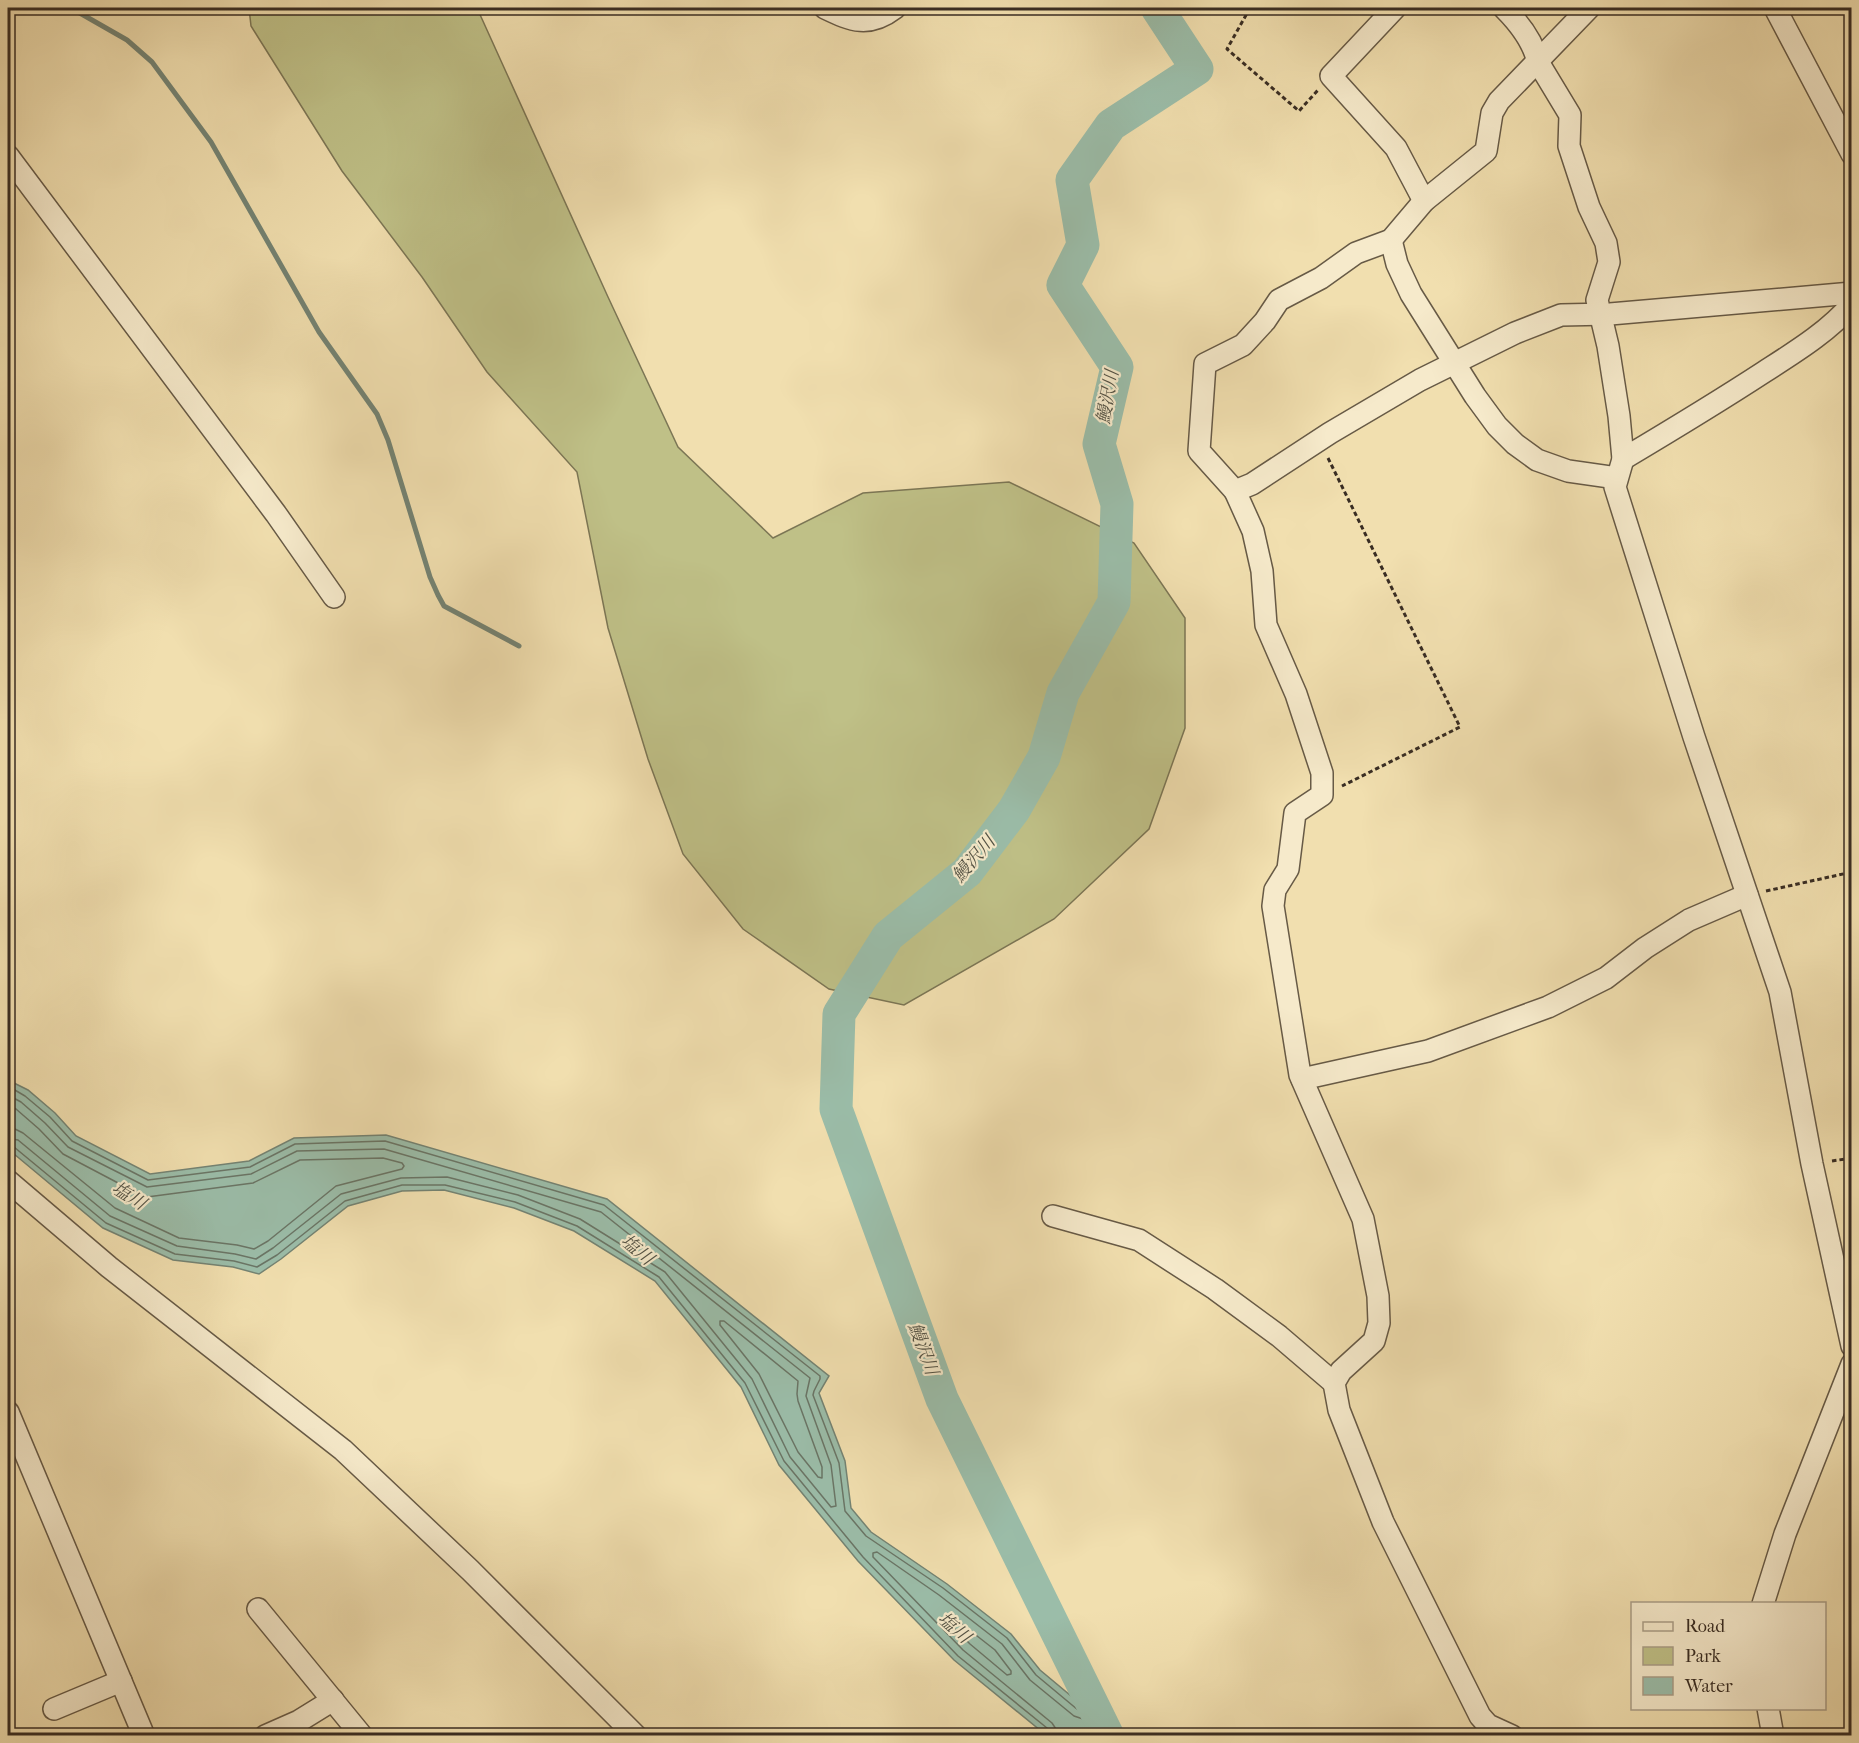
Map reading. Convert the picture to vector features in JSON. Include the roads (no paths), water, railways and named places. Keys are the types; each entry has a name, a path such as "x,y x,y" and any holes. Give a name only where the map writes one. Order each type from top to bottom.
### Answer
{"street":[{"path":"825,8 847,18 866,21 884,16 895,8"},
{"path":"1395,8 1331,76 1396,148 1424,201"},
{"path":"1504,8 1520,24 1536,53 1538,62 1570,115 1569,146 1589,207 1606,243 1609,262 1597,300 1608,346 1619,416 1620,469 1615,487 1694,737 1780,992 1812,1164 1851,1346"},
{"path":"1334,1383 1341,1371 1374,1341 1379,1323 1378,1296 1363,1219 1302,1079 1273,906 1275,890 1288,868 1295,813 1322,795 1322,773 1296,694 1266,626 1262,571 1253,531 1235,491 1199,451 1205,364 1243,345 1265,321 1279,300 1321,278 1356,254 1391,240 1424,201 1486,151 1492,112 1499,101 1589,8"},
{"path":"1775,8 1851,154"},
{"path":"8,156 276,514 334,597"},
{"path":"1391,240 1397,264 1411,294 1475,396 1497,426 1515,444 1537,460 1568,471 1620,469 1686,421 1805,345 1841,317 1851,304"},
{"path":"1235,491 1252,484 1319,440 1420,380 1515,333 1561,315 1610,314 1851,293"},
{"path":"1302,1079 1428,1051 1548,1007 1606,978 1645,948 1689,920 1747,895"},
{"path":"8,1181 109,1267 343,1450 470,1570 636,1736"},
{"path":"1053,1216 1139,1240 1156,1250 1215,1289 1278,1336 1334,1383 1339,1410 1383,1522 1480,1716 1488,1725 1512,1736"},
{"path":"1764,1602 1785,1534 1851,1364"},
{"path":"8,1412 144,1736"},
{"path":"258,1609 362,1736"},
{"path":"54,1709 121,1681"},
{"path":"266,1736 303,1728 333,1700"},
{"path":"1768,1710 1773,1736"}],"water":[{"name":"塩川","path":"8,1080 28,1090 55,1113 76,1136 150,1174 249,1161 294,1138 386,1135 607,1199 829,1376 819,1393 845,1461 851,1508 871,1532 947,1584 1011,1634 1040,1670 1082,1705 1111,1714 1121,1735 1046,1735 954,1660 858,1561 779,1465 741,1387 655,1281 574,1231 514,1208 444,1190 402,1191 348,1206 259,1274 233,1267 173,1260 103,1228 8,1149"}],"waterway":[{"path":"71,8 127,40 152,62 211,142 319,332 377,414 388,440 430,577 444,606 519,646"},
{"name":"鰻沢川","path":"1108,1736 942,1399 836,1109 839,1014 888,936 967,872 1014,810 1044,757 1063,693 1114,602 1117,504 1099,444 1117,367 1063,285 1083,245 1072,180 1111,125 1197,69 1157,8"}]}
